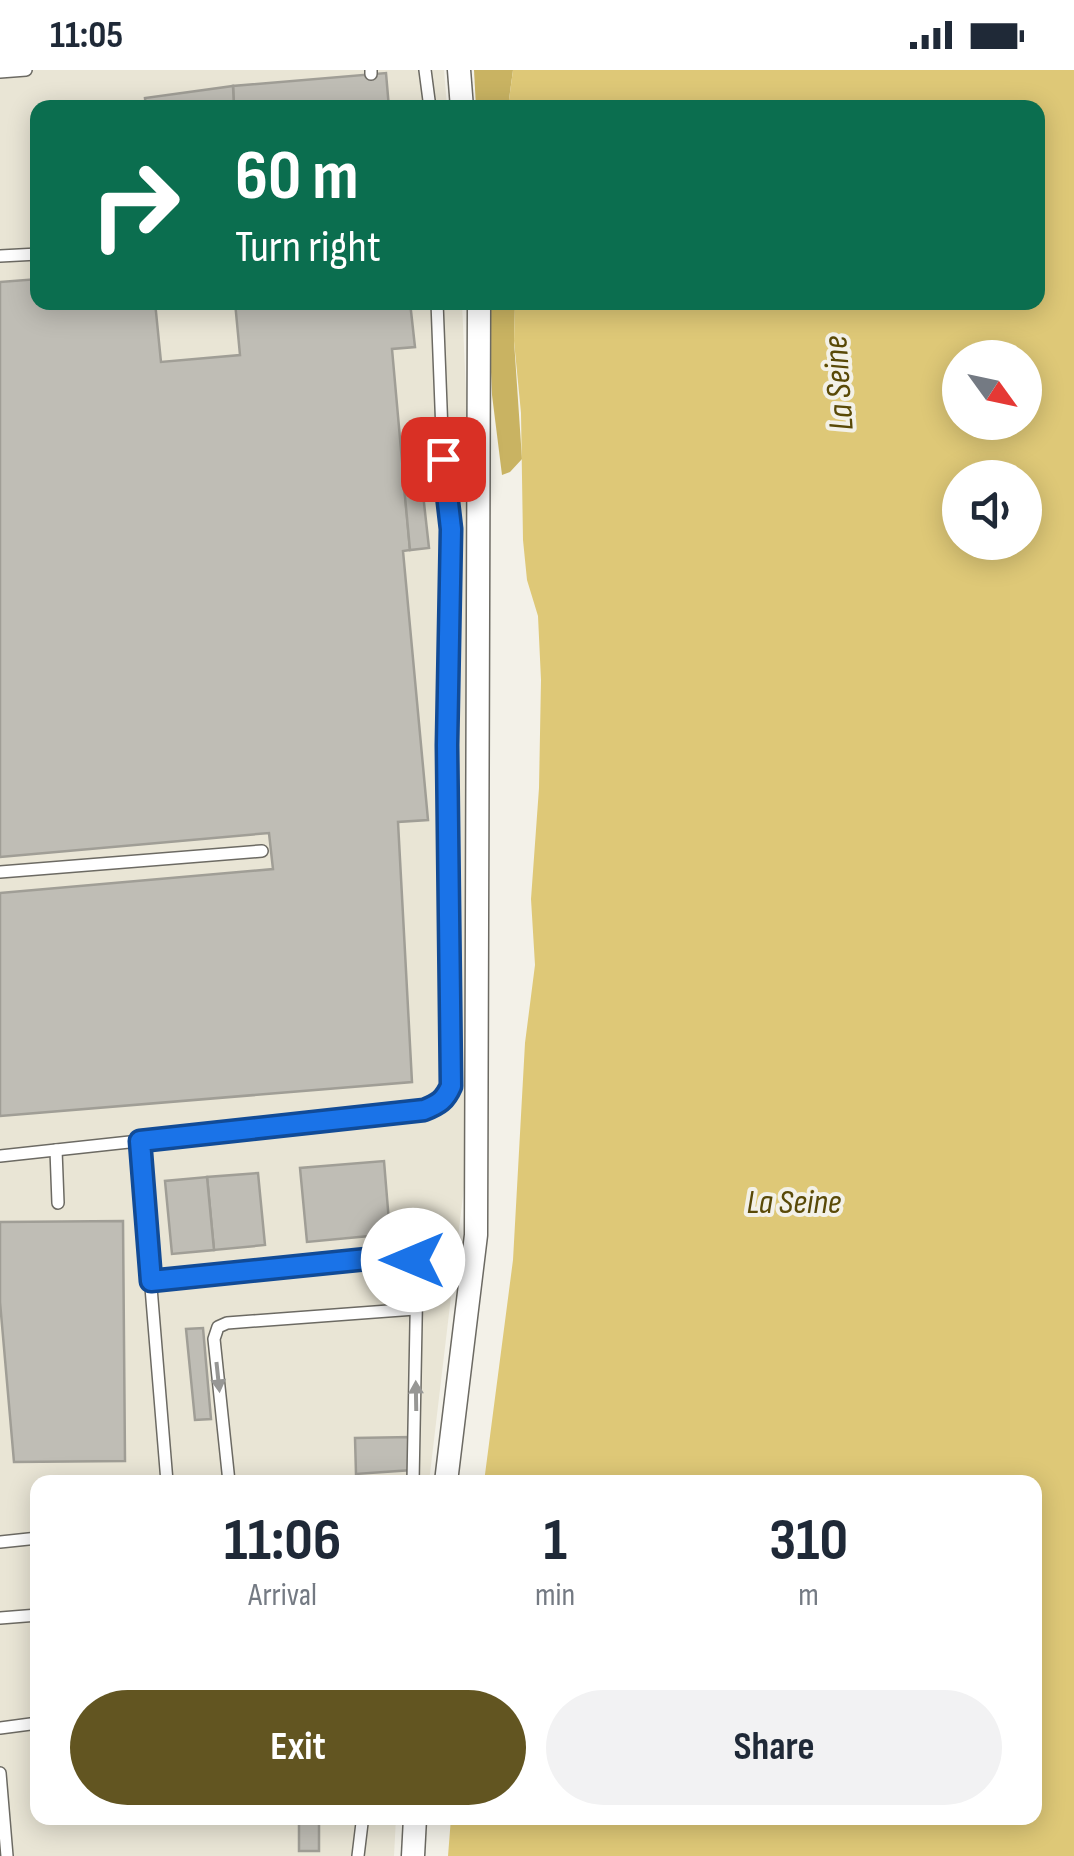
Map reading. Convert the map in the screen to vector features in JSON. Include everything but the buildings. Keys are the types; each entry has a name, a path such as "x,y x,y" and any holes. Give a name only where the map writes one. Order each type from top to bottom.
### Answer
{"street":[{"path":"459,70 461,100"},
{"path":"447,1475 476,1235 480,310"},
{"path":"413,1856 415,1825"}],"lane":[{"path":"0,72 26,70"},
{"path":"425,70 429,100"},
{"path":"0,256 30,254"},
{"path":"0,1156 424,1110 439,1104 451,1086 447,745 451,529 443,459 437,310"},
{"path":"0,872 262,852"},
{"path":"140,1141 166,1475"},
{"path":"56,1150 58,1203"},
{"path":"151,1281 406,1255 413,1260 417,1270 413,1475"},
{"path":"228,1475 214,1340 218,1327 227,1323 415,1309"},
{"path":"0,1542 30,1539"},
{"path":"0,1618 30,1616"},
{"path":"0,1728 30,1724"},
{"path":"0,1773 8,1856"},
{"path":"358,1856 362,1825"}],"shaded area":[{"path":"0,70 444,70 446,100 30,100 30,310 462,310 468,437 472,1120 430,1475 30,1475 30,1825 396,1825 394,1856 0,1856"},
{"path":"474,70 513,70 509,100 476,100"},
{"path":"488,310 515,310 522,459 502,475 492,395"}],"water":[{"name":"La Seine","path":"513,70 1074,70 1074,1856 448,1856 450,1825 1042,1825 1042,1475 485,1475 513,1260 525,1043 535,965 531,899 541,680 538,616 527,580 523,540 515,310 1045,310 1045,100 509,100"}],"route":[{"path":"413,1260 406,1255 151,1281 140,1141 424,1110 439,1104 451,1086 447,745 451,529 443,459"}]}
